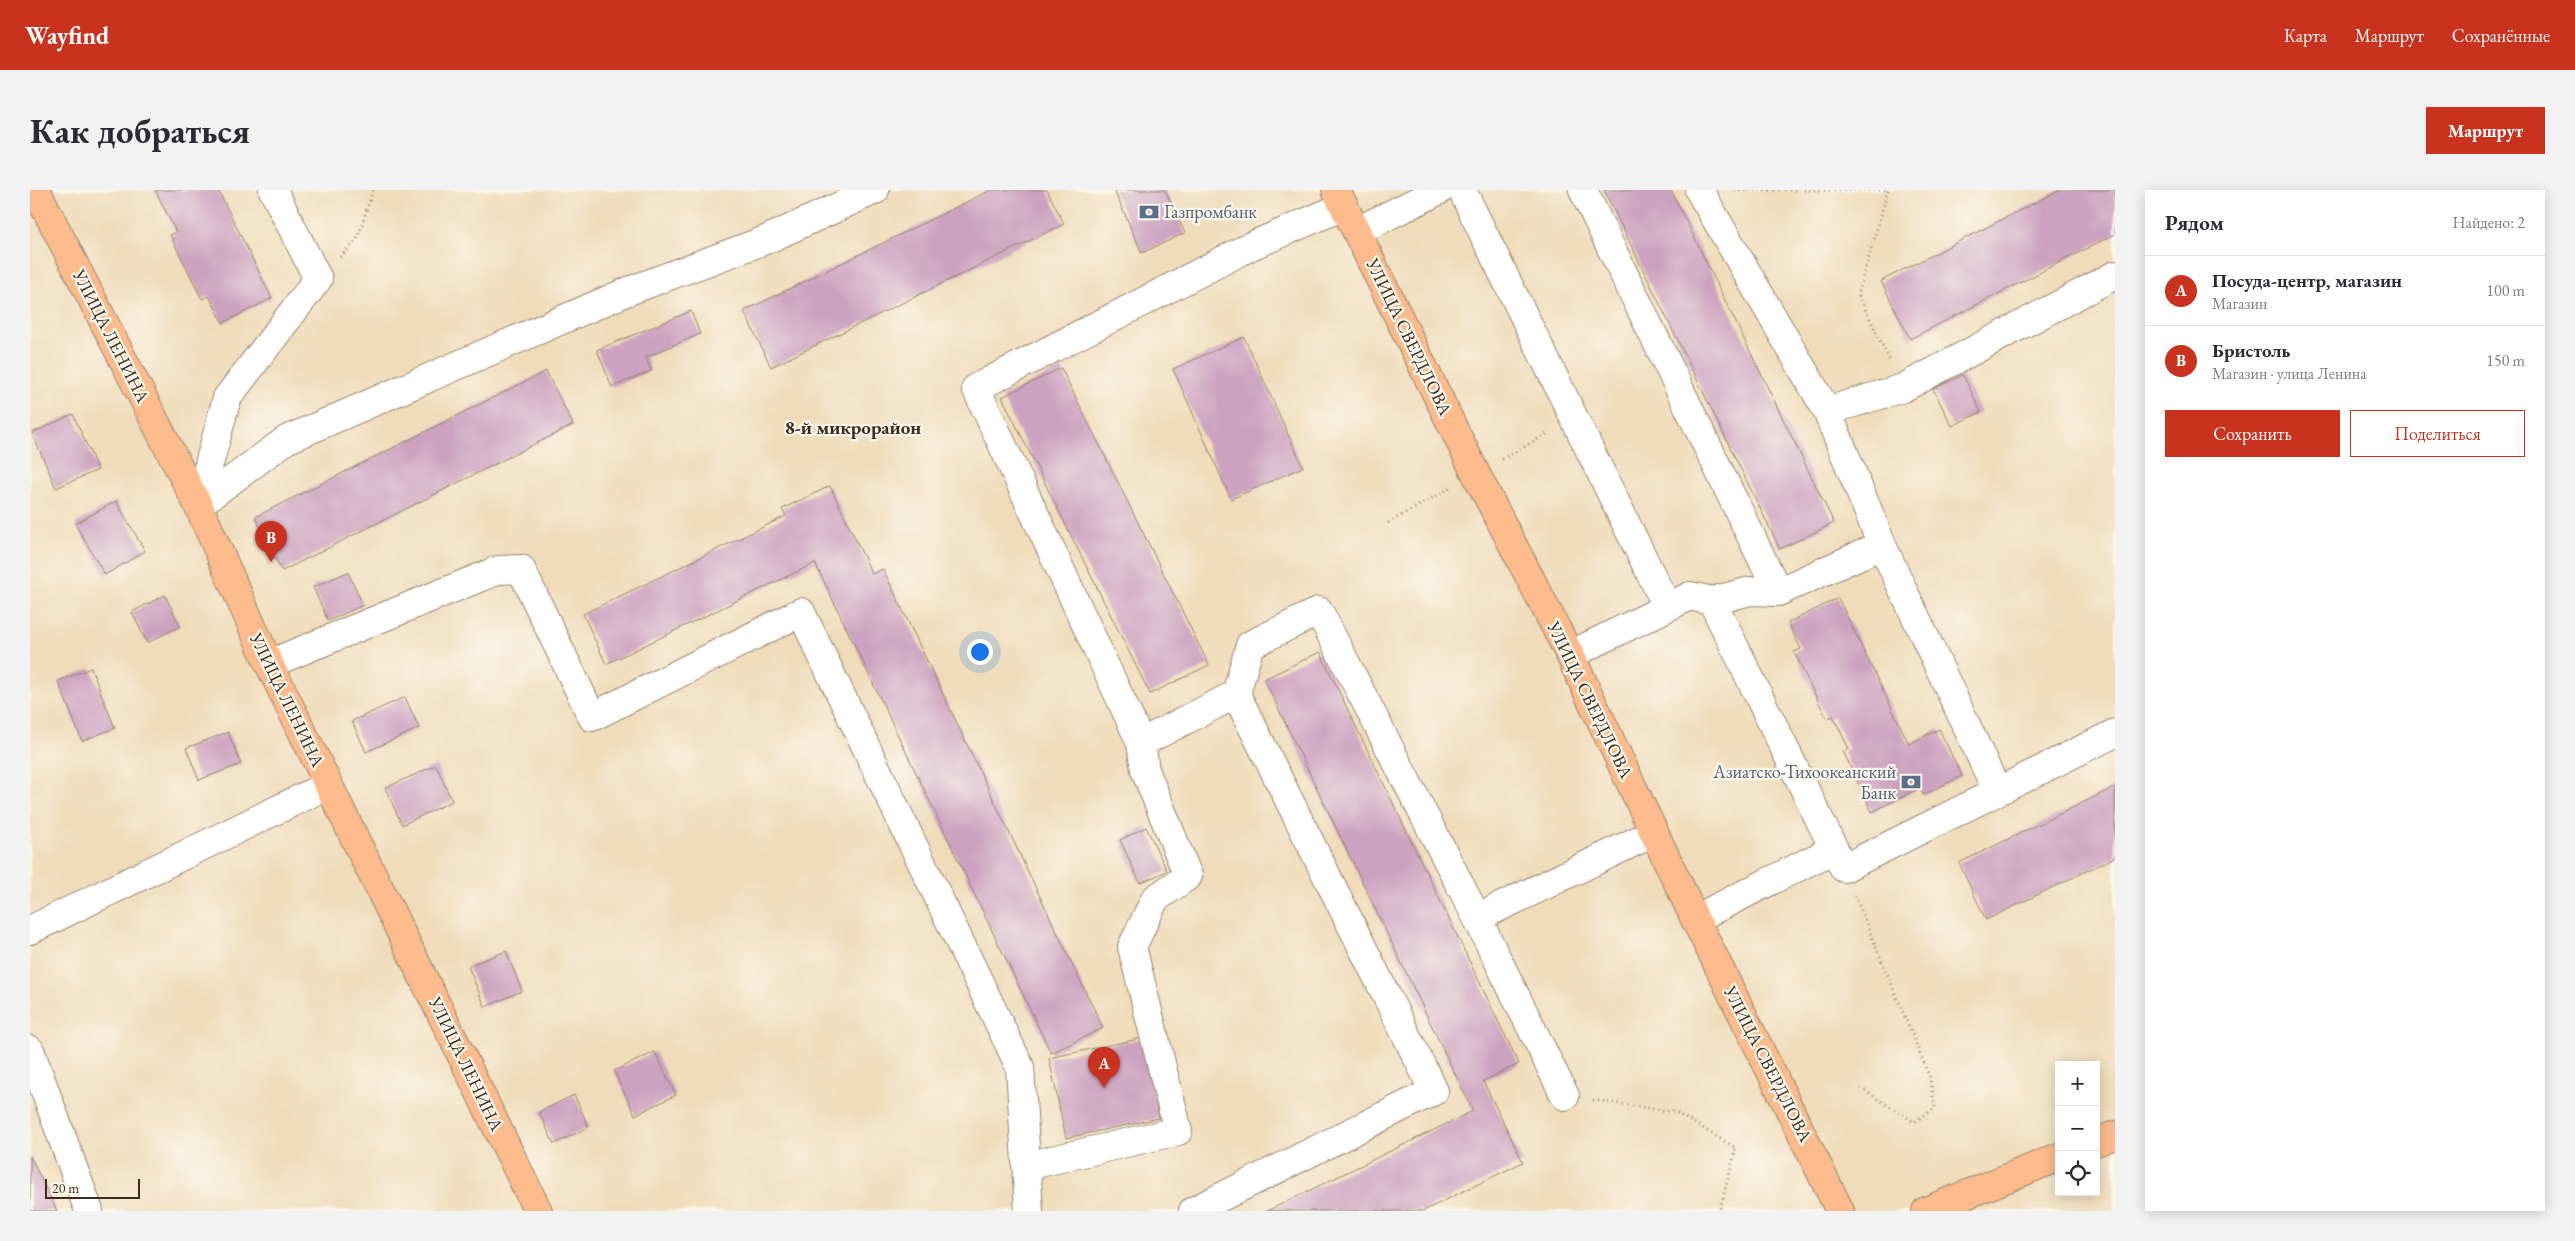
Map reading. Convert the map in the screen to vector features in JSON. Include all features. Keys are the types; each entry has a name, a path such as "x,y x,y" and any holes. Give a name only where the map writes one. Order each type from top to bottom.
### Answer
{"main road":[{"name":"УЛИЦА ЛЕНИНА","path":"36,190 198,505 269,664 538,1211"},
{"name":"УЛИЦА СВЕРДЛОВА","path":"1340,198 1476,474 1570,655 1695,920 1840,1211"},
{"path":"2100,1141 2115,1135"},
{"path":"1926,1211 2055,1159"}],"lane":[{"path":"198,505 227,398 318,279 274,190"},
{"path":"198,505 286,440 626,292 768,240 875,190"},
{"path":"1357,231 1440,190"},
{"path":"1462,190 1667,606"},
{"path":"1583,190 1778,592"},
{"path":"1699,190 1827,411 1882,545 1997,791"},
{"path":"1026,1166 1178,1131 1132,947 1155,899 1188,876 1145,770 1141,743 976,388 1340,198"},
{"path":"1827,411 1903,388 2115,275"},
{"path":"1570,655 1690,596 1712,601 1750,591 1778,592 1882,545"},
{"path":"269,664 498,570 522,569 592,717 801,612 1020,1067 1029,1211"},
{"path":"1712,601 1839,858"},
{"path":"1193,1211 1434,1091 1236,694 1250,645 1319,611 1477,918 1565,1096"},
{"path":"1141,743 1236,694"},
{"path":"1695,920 1997,791 2115,733"},
{"path":"30,930 328,785"},
{"path":"1477,918 1654,833"},
{"path":"30,1050 89,1211"}],"path":[{"path":"318,279 357,240 373,190"},
{"path":"1699,190 1888,190 1858,294 1903,388"},
{"path":"1839,858 1930,1078 1935,1108 1914,1122 1861,1088"},
{"path":"1565,1096 1675,1112 1736,1148 1720,1209"}],"building":[{"path":"155,190 218,190 272,298 223,323 209,296 202,299 170,235 176,232"},
{"path":"991,190 1047,190 1064,224 771,367 744,311"},
{"name":"Газпромбанк","path":"1114,190 1165,190 1185,233 1142,253"},
{"path":"1604,190 1671,190 1834,523 1780,549"},
{"path":"2060,190 2115,190 2115,234 1910,339 1881,281"},
{"path":"691,311 700,334 646,357 651,371 612,387 597,350"},
{"path":"1244,337 1303,467 1231,499 1173,369"},
{"path":"1061,368 1209,665 1150,694 1002,397"},
{"path":"546,371 573,425 282,571 255,517"},
{"path":"1963,375 1981,412 1952,426 1933,389"},
{"path":"73,414 98,470 56,488 32,433"},
{"path":"830,486 872,574 883,569 1103,1028 1051,1053 815,563 606,664 583,614 786,516 782,509"},
{"path":"116,501 145,551 105,575 75,524"},
{"path":"348,572 363,605 328,621 313,587"},
{"path":"165,595 180,626 147,643 132,612"},
{"path":"1838,598 1909,744 1939,729 1962,776 1923,795 1920,788 1872,812 1843,751 1849,749 1833,716 1827,719 1794,652 1801,649 1788,623"},
{"path":"1320,652 1519,1064 1483,1081 1523,1162 1423,1211 1267,1211 1473,1111 1264,679"},
{"path":"91,668 115,728 82,741 58,681"},
{"path":"405,697 419,728 366,752 352,721"},
{"path":"228,732 241,764 199,780 186,748"},
{"path":"436,765 452,801 402,825 385,788"},
{"path":"2115,787 2115,857 1986,920 1959,863"},
{"path":"1146,827 1167,871 1140,883 1120,840"},
{"path":"506,951 522,991 485,1007 468,966"},
{"path":"1143,1038 1159,1118 1066,1138 1049,1058"},
{"path":"655,1052 676,1095 635,1115 614,1071"},
{"path":"574,1095 589,1127 554,1144 539,1112"},
{"path":"30,1156 57,1211 30,1211"}],"place":[{"name":"Газпромбанк","path":"1149,212"},
{"name":"Бристоль","path":"271,562"},
{"name":"Азиатско-Тихоокеанский Банк","path":"1911,782"},
{"name":"Посуда-центр, магазин","path":"1104,1088"}],"district":[{"name":"8-й микрорайон","path":"853,427"}]}
